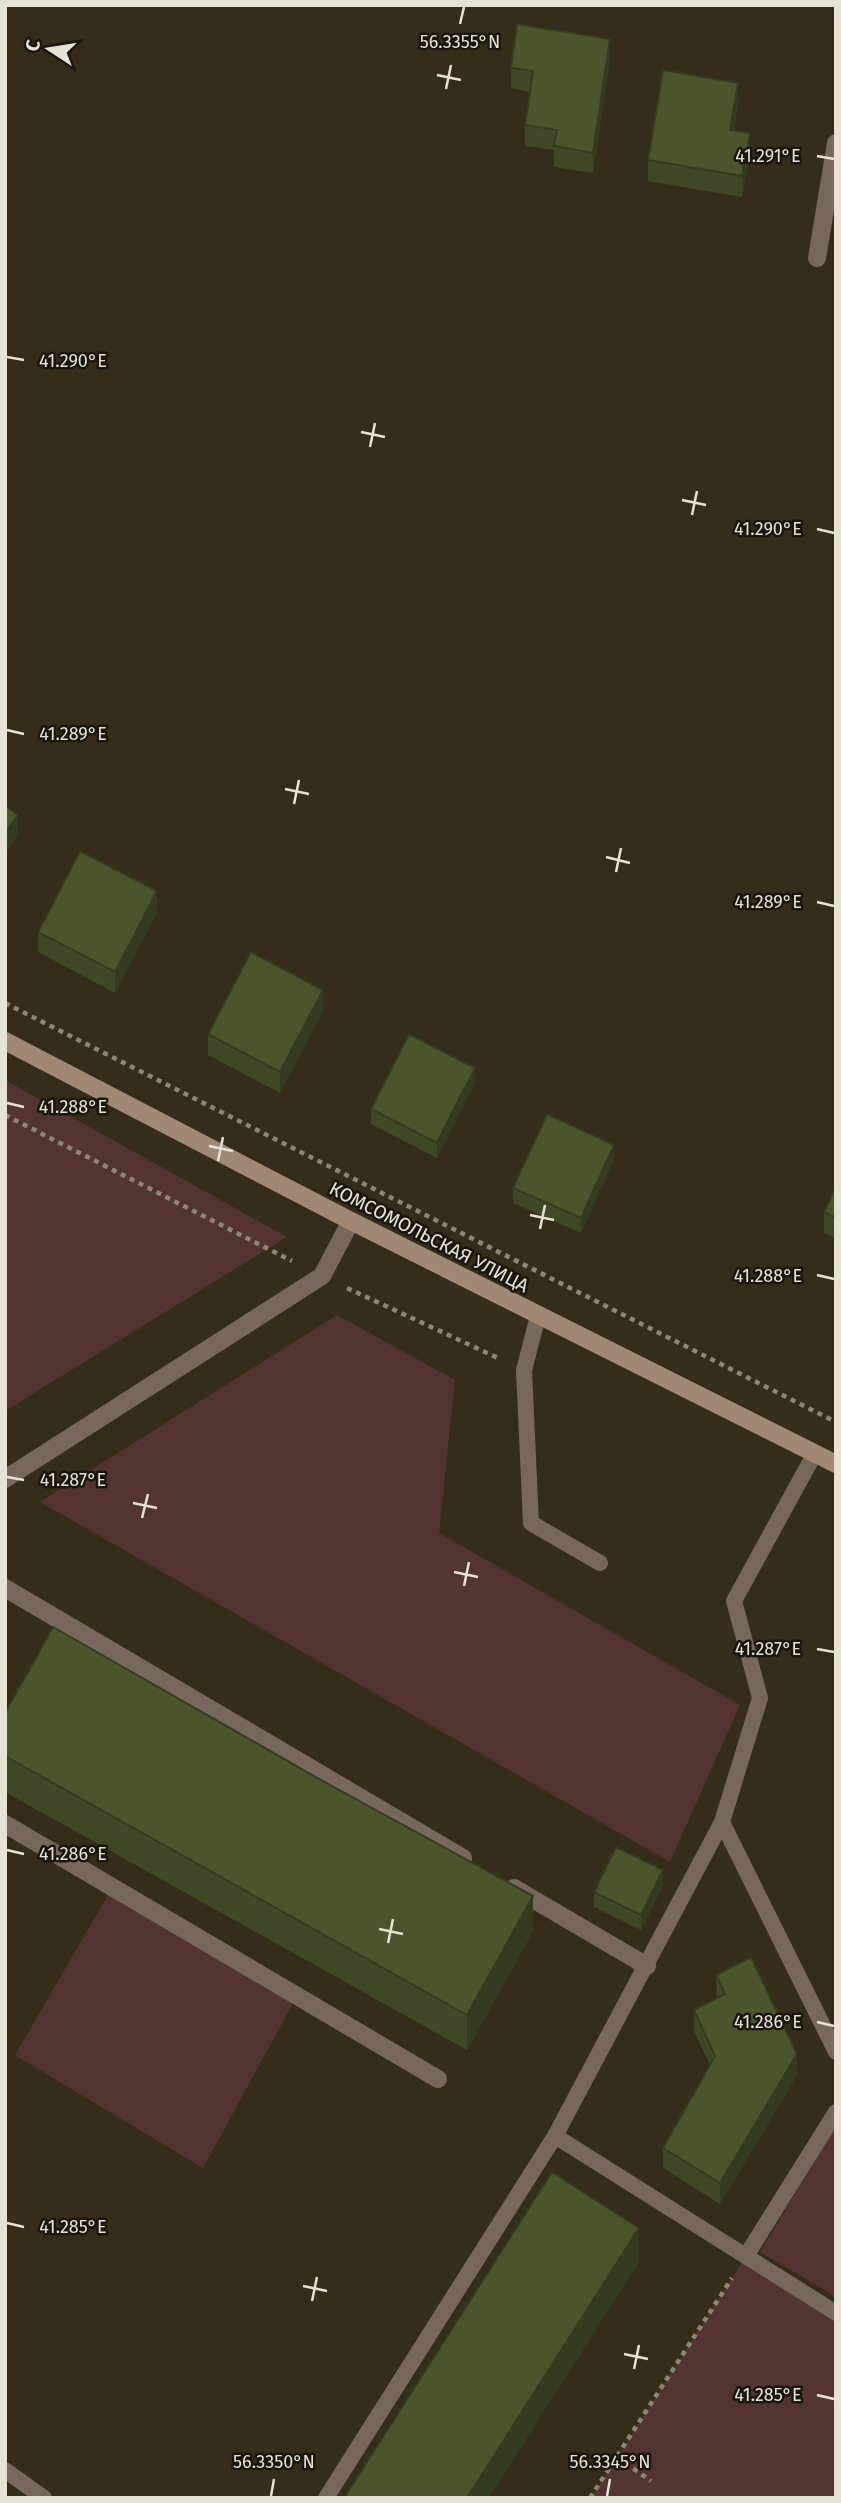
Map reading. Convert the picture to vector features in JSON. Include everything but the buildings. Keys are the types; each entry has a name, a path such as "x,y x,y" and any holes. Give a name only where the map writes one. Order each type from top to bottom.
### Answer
{"main road":[{"name":"КОМСОМОЛЬСКАЯ УЛИЦА","path":"5,1041 351,1221 836,1464"}],"street":[{"path":"817,258 836,143"},
{"path":"5,1479 322,1276 351,1221"},
{"path":"5,1588 480,1868"},
{"path":"5,1824 438,2079"},
{"path":"504,1882 646,1966"}],"lane":[{"path":"538,1316 524,1370 531,1522 600,1563"},
{"path":"326,2498 555,2136 722,1822 760,1698 734,1601 815,1453"},
{"path":"722,1822 836,2052"},
{"path":"746,2256 836,2112"},
{"path":"555,2136 836,2313"},
{"path":"5,2470 44,2498"}],"path":[{"path":"5,1003 836,1422"},
{"path":"5,1115 322,1276 524,1370"},
{"path":"590,2498 746,2256"},
{"path":"617,2456 651,2481"}],"shaded area":[{"path":"5,1080 287,1237 5,1411"},
{"path":"337,1315 455,1380 439,1533 740,1705 670,1862 40,1502"},
{"path":"112,1888 297,1996 203,2168 15,2055"},
{"path":"836,2125 836,2297 760,2252"},
{"path":"746,2256 836,2313 836,2498 591,2498"}]}
